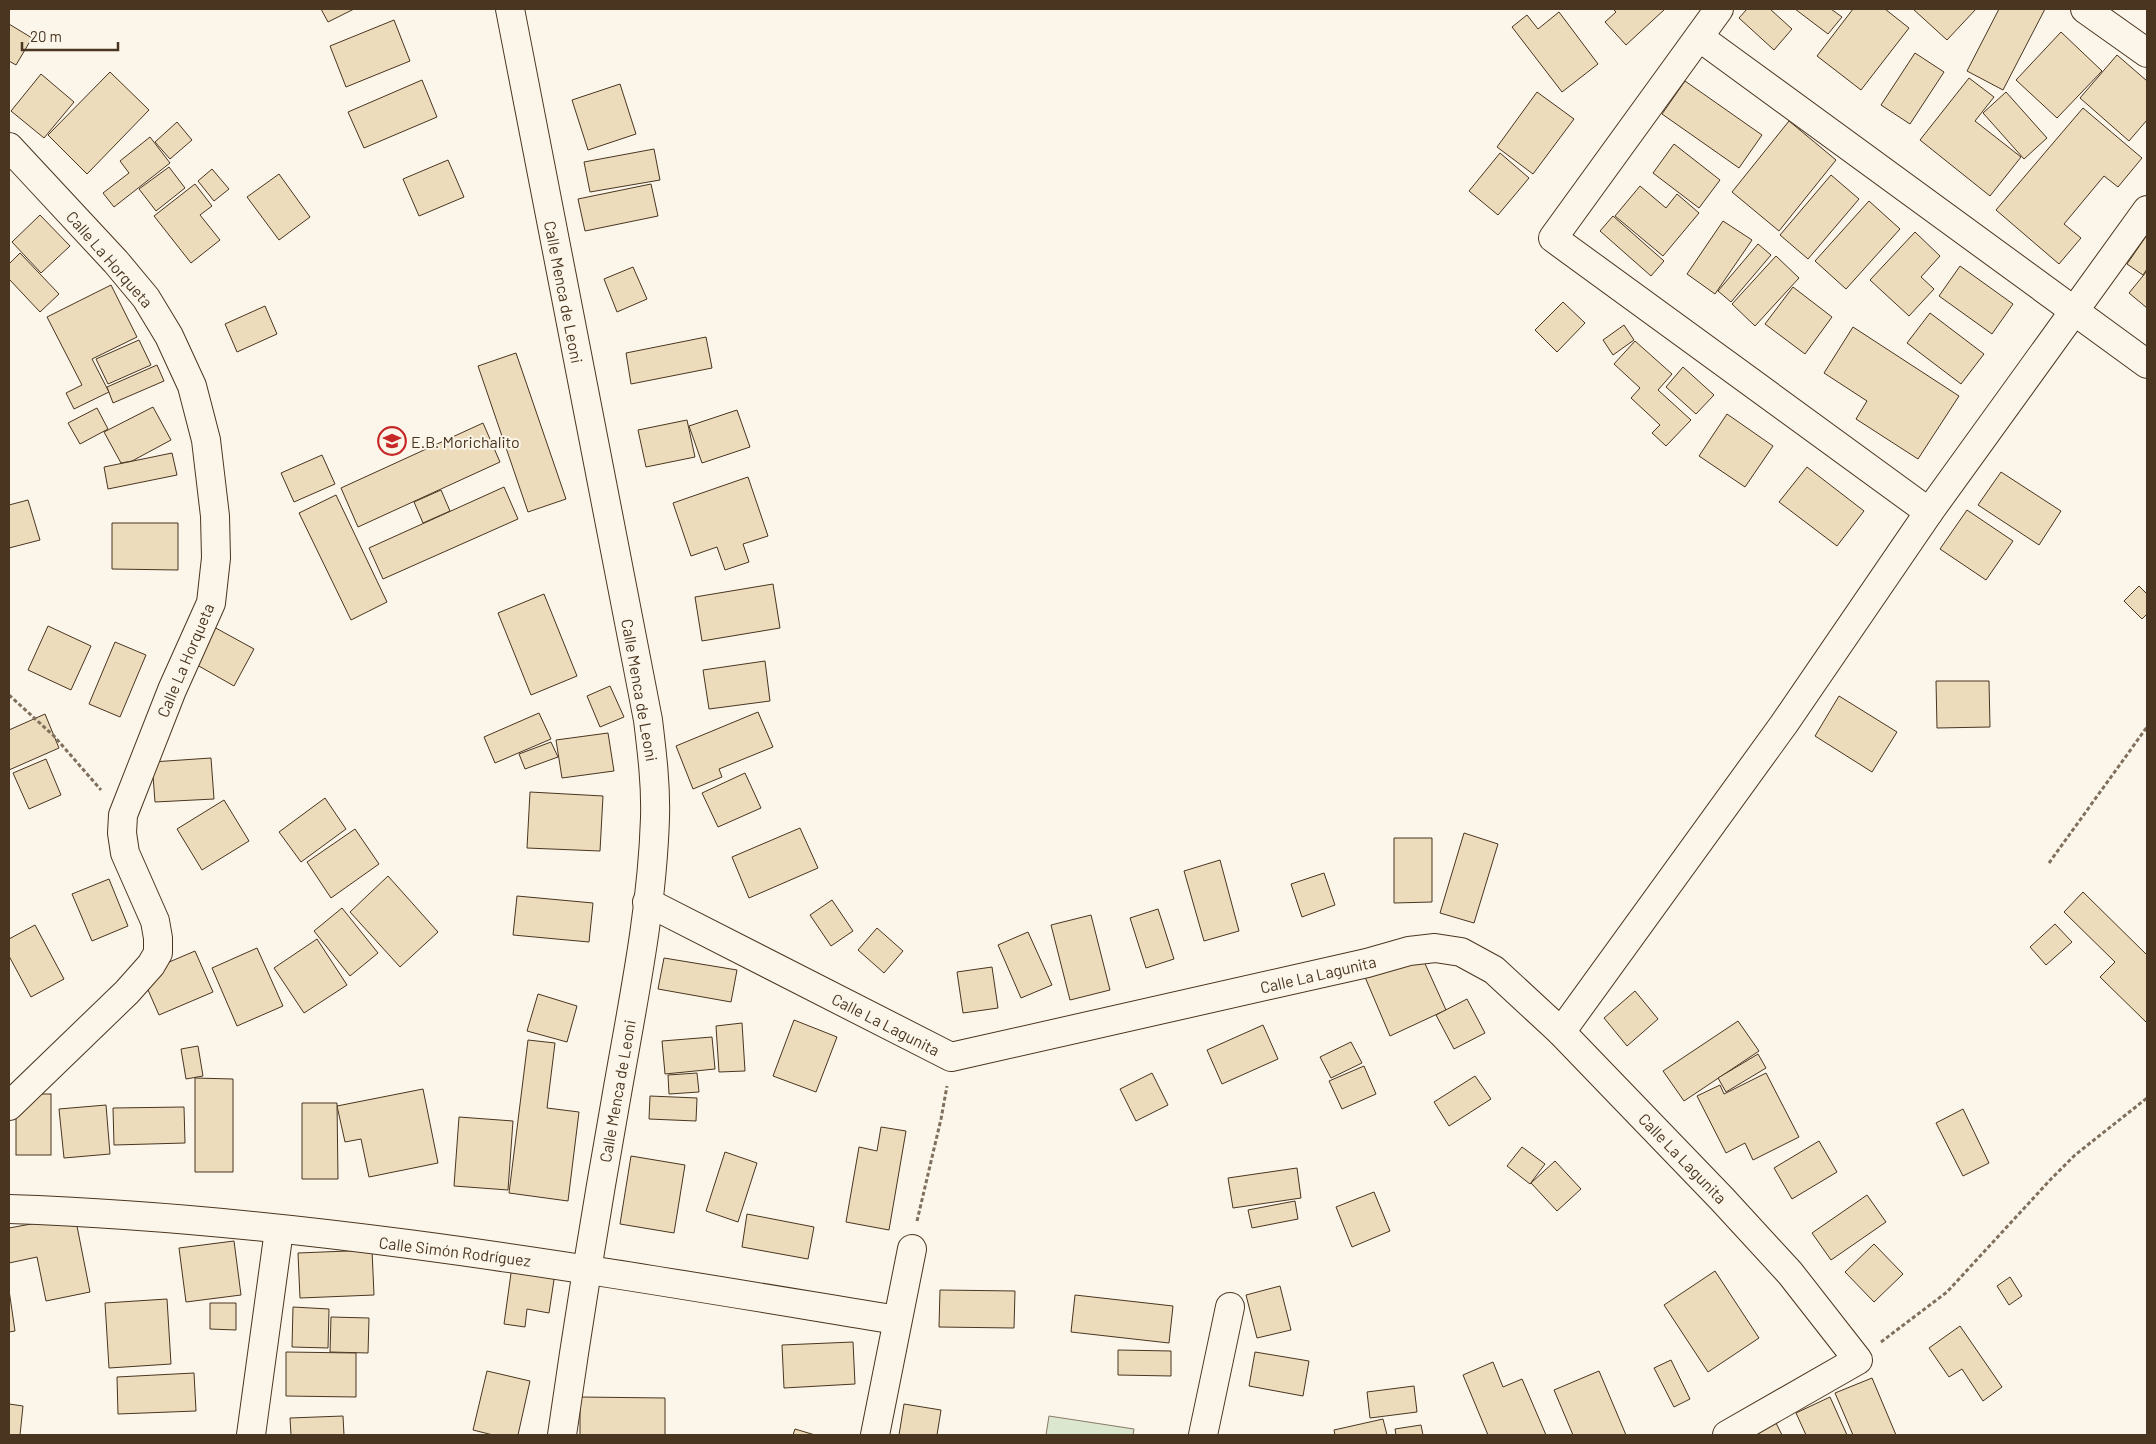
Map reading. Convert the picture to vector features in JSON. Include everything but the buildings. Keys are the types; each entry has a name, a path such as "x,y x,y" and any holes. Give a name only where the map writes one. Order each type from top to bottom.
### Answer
{"street":[{"name":"Calle Menca de Leoni","path":"510,9 648,720 654,768 655,817 647,902 638,968 586,1269 562,1435"},
{"path":"1719,9 1553,238 1929,512"},
{"path":"2085,9 2147,53"},
{"path":"1698,37 2147,364"},
{"name":"Calle La Horqueta","path":"9,147 116,262 146,298 169,336 192,386 206,440 215,516 216,558 211,603 172,690 123,815 122,832 125,853 155,921 158,953 151,965 127,992 9,1106"},
{"path":"1561,1032 1784,724 1929,512 2147,210"},
{"name":"Calle La Lagunita","path":"647,902 951,1057 1357,965 1409,951 1435,948 1461,952 1494,970 1561,1032 1722,1199 1790,1273 1858,1360"},
{"name":"Calle Simón Rodríguez","path":"9,1209 143,1216 489,1254 897,1320"},
{"path":"251,1435 279,1230"},
{"path":"875,1435 912,1249"},
{"path":"1203,1435 1230,1307"},
{"path":"1727,1435 1858,1360"}],"path":[{"path":"9,695 54,736 123,815"},
{"path":"2049,863 2147,727"},
{"path":"912,1249 924,1190 942,1119 951,1057"},
{"path":"1858,1360 1947,1292 2069,1161 2147,1098"}],"green space":[{"path":"1049,1416 1134,1429 1133,1435 1046,1435"}],"place":[{"name":"E.B. Morichalito","path":"392,441"}]}
